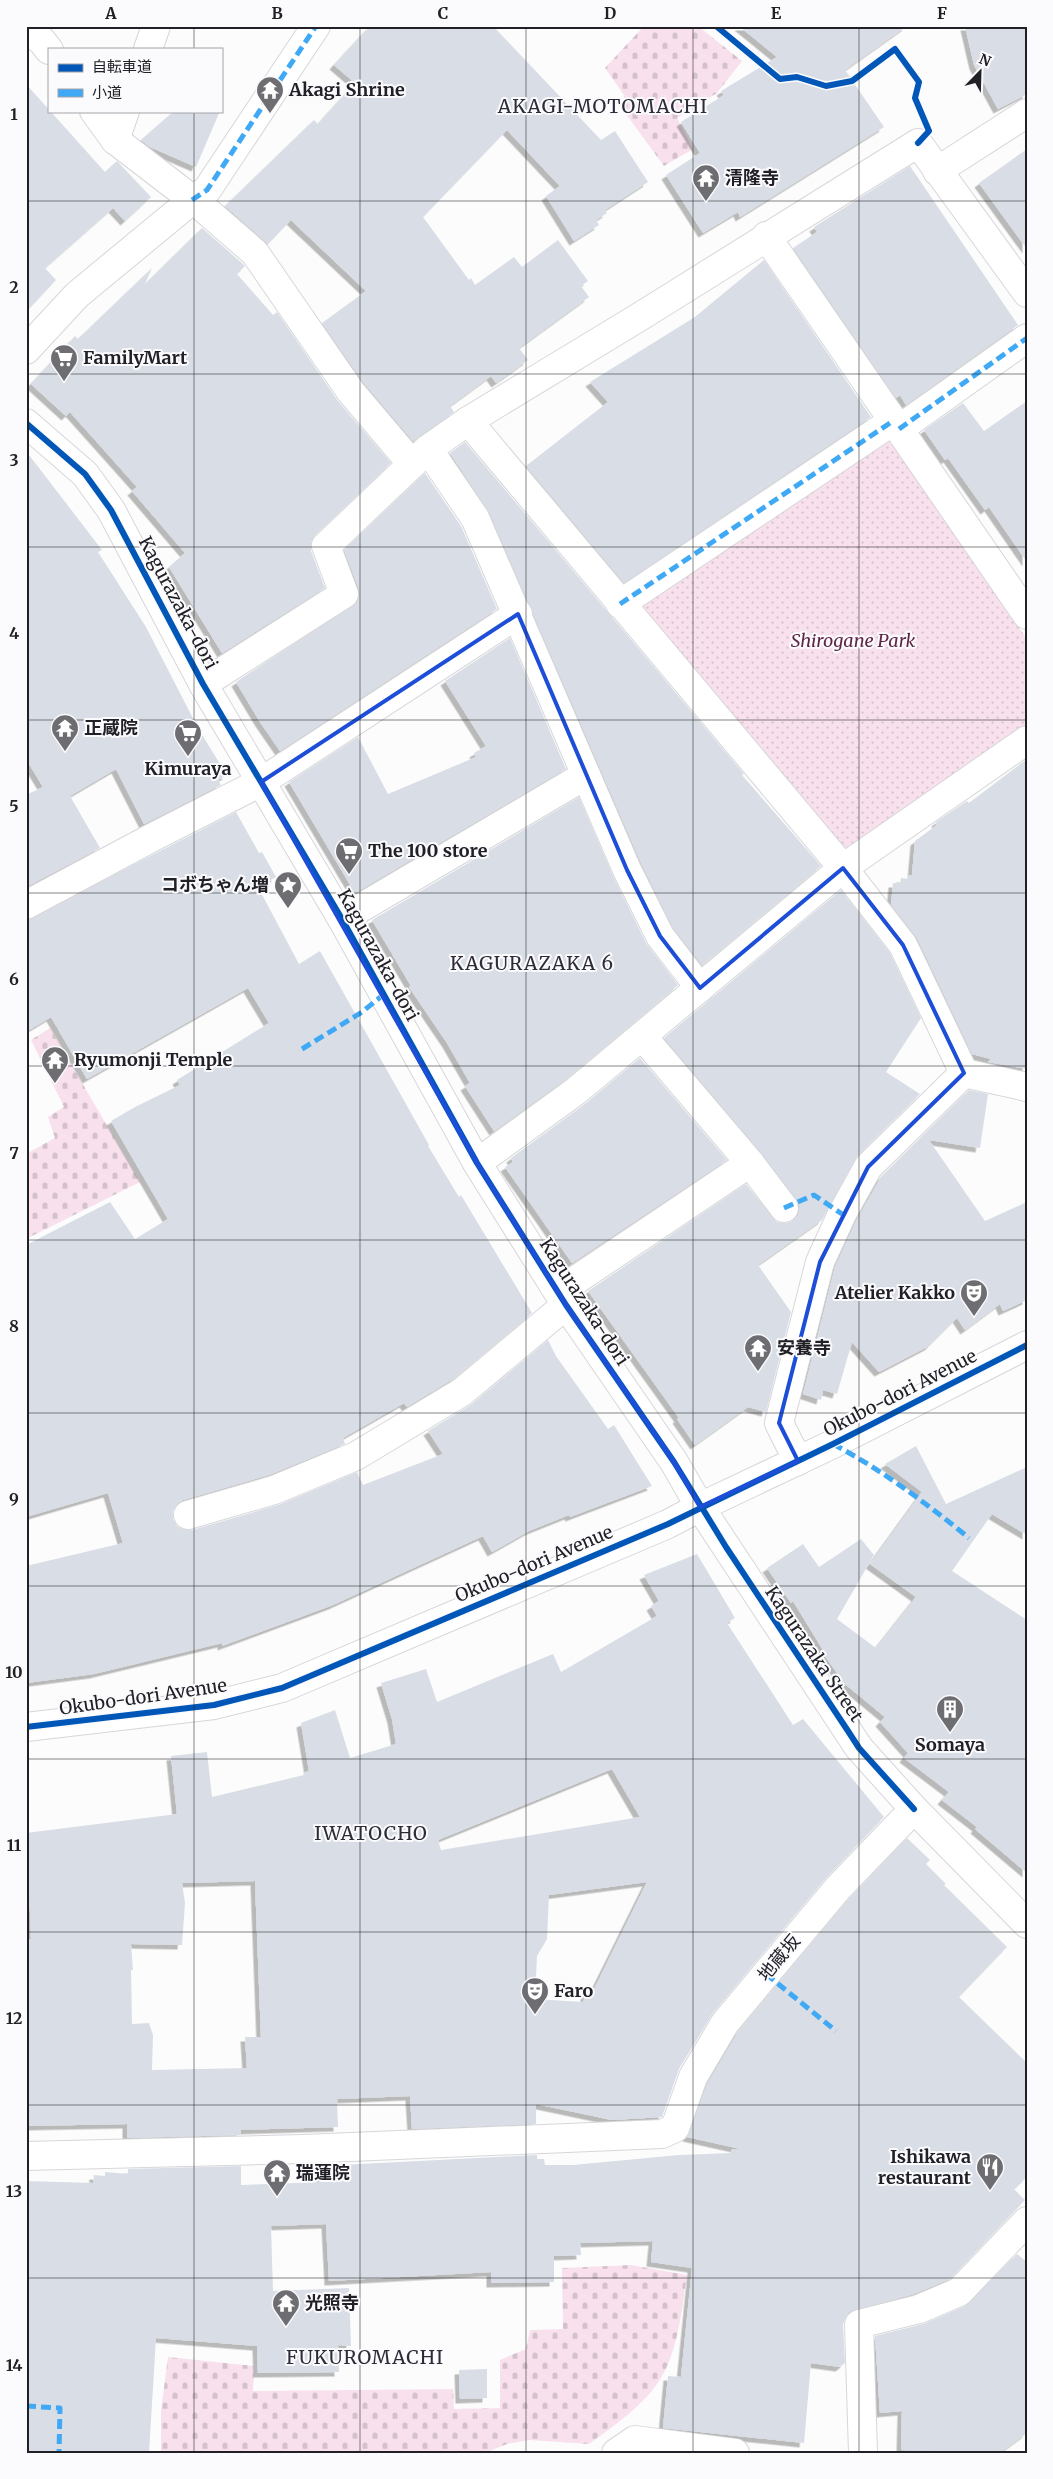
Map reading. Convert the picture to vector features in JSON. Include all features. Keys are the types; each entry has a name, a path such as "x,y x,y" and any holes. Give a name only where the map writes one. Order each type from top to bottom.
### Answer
{"street":[{"path":"148,48 156,26"},
{"path":"26,350 77,295 192,200 207,190 316,26"},
{"path":"26,29 48,49"},
{"path":"95,112 115,140 192,200 255,253 350,392 420,456 475,518 627,870 660,936 700,988"},
{"path":"115,140 125,112"},
{"path":"937,170 1027,113"},
{"path":"203,684 344,594 326,546 420,456 468,421 918,143 1027,293"},
{"path":"766,236 1027,615"},
{"path":"620,604 1027,338"},
{"path":"468,421 843,868 903,945 964,1073"},
{"name":"Kagurazaka-dori","path":"26,423 84,474 111,510 203,684 342,919 477,1163 562,1299 674,1462 700,1507"},
{"path":"26,905 261,782 518,614"},
{"path":"477,1163 576,1091 843,868 1027,740"},
{"path":"342,919 586,775"},
{"path":"642,1036 750,1163 784,1208"},
{"path":"964,1073 1027,1088"},
{"path":"798,1460 779,1423 820,1262 842,1214 868,1167 964,1073"},
{"path":"188,1515 274,1490 356,1456 462,1392 562,1299 750,1163"},
{"name":"Okubo-dori Avenue","path":"26,1727 214,1706 282,1688 668,1524 1027,1345"},
{"name":"Kagurazaka Street","path":"700,1507 859,1748 914,1809 1027,1924"},
{"name":"地蔵坂","path":"26,2156 303,2150 662,2134 675,2128 693,2077 725,2023 838,1888 914,1809"},
{"path":"863,2453 859,2324 919,2309 959,2292 1027,2221"},
{"path":"616,2453 635,2440 735,2453"}],"highlighted area":[{"path":"518,614 627,870 660,936 700,988 843,868 903,945 964,1073 868,1167 820,1262 779,1423 798,1461 700,1507 674,1462 566,1305 477,1163 261,782"}],"green space":[{"path":"644,26 698,26 742,61 717,93 677,118 693,149 664,166 623,110 624,95 605,68"},
{"name":"Shirogane Park","path":"890,439 1027,639 1027,728 838,853 637,608"},
{"name":"Ryumonji Temple","path":"50,1028 140,1182 26,1239 26,1154 55,1138 48,1117 64,1107 31,1040"},
{"path":"631,2265 687,2275 677,2336 667,2366 651,2392 630,2413 589,2444 529,2440 507,2444 485,2453 161,2453 161,2411 168,2357 254,2366 253,2391 453,2389 454,2409 500,2408 500,2360 526,2349 530,2330 563,2329 562,2268"}],"building":[{"path":"370,26 493,26 601,140 615,131 648,182 605,210 607,213 596,220 599,225 574,241 546,196 560,186 507,130 423,217 469,280 471,278 475,285 514,257 522,267 558,240 588,281 581,286 589,297 519,348 528,360 496,383 491,376 450,406 454,412 413,441 363,382 322,323 366,291 291,220 268,244 225,206 314,120 318,124 355,83 334,65"},
{"path":"739,26 907,26 845,70 884,127 740,217 738,212 703,233 666,175 700,153 681,122 724,95 721,91 777,57"},
{"path":"965,26 1027,26 1027,94 998,109 974,65"},
{"path":"26,84 48,109 48,112 51,112 105,172 117,161 151,197 125,221 113,208 45,268 56,280 26,312"},
{"path":"173,112 220,112 196,167 150,147 141,140"},
{"path":"1027,149 1027,249 979,183"},
{"path":"910,166 1018,325 906,405 900,395 896,398 793,248 817,232 814,227"},
{"path":"202,228 245,266 237,274 273,315 277,312 338,401 391,463 315,535 311,542 311,551 325,588 222,653 169,567 185,553 132,491 137,487 70,412 66,416 31,384 75,336 78,339 152,268 145,284"},
{"path":"764,260 871,417 624,583 526,466 608,402 590,382 695,317"},
{"path":"1027,401 1027,562 989,507 985,510 948,458 945,460 924,430 963,403 984,431"},
{"path":"465,442 744,774 742,775 821,866 702,965 673,928 641,863 489,512 450,453"},
{"path":"26,451 102,550 98,552 146,627 199,730 227,775 218,780 221,785 144,824 116,769 70,796 100,848 26,887 26,795 43,787 26,759"},
{"path":"425,473 461,526 497,609 280,751 236,682 357,602 359,589 344,550"},
{"path":"510,638 566,769 355,893 289,782 358,737 388,794 476,757 474,753 486,746 445,681"},
{"path":"1027,759 1027,1069 988,1062 991,1059 972,1054 917,938 891,905 893,883 900,883 901,878 908,879 908,875 912,875 915,841 937,825 936,822 967,801 969,803"},
{"path":"579,797 613,876 646,943 678,985 566,1079 494,1131 465,1086 470,1083 447,1043 409,987 411,986 372,920"},
{"path":"236,812 259,853 262,852 276,877 258,887 299,964 320,951 428,1146 459,1197 461,1195 532,1313 453,1379 407,1407 404,1403 343,1438 345,1444 269,1475 183,1500 177,1504 173,1511 173,1519 177,1526 184,1530 192,1530 278,1505 357,1472 363,1485 443,1454 428,1431 472,1404 548,1340 556,1356 608,1429 614,1425 652,1486 529,1531 492,1552 483,1536 333,1605 222,1646 222,1643 94,1674 26,1683 26,1566 123,1543 108,1493 26,1517 26,1245 110,1202 135,1239 168,1219 111,1121 180,1085 177,1080 269,1023 248,988 87,1079 51,1017 26,1032 26,920"},
{"path":"841,890 890,953 921,1018 886,1072 920,1094 857,1156 822,1220 758,1265 791,1312 766,1412 748,1407 695,1445 677,1419 679,1418 588,1291 746,1184 777,1222 786,1223 793,1221 798,1215 800,1207 796,1199 762,1154 664,1038"},
{"path":"640,1058 727,1160 572,1263 505,1167 513,1162 511,1158 585,1104"},
{"path":"969,1090 988,1094 980,1148 929,1140 985,1221 1027,1202 1027,1300 1003,1311 1000,1304 965,1330 957,1318 929,1346 879,1372 852,1342 837,1394 823,1390 821,1400 803,1394 835,1267 856,1221 881,1177"},
{"path":"916,1446 946,1504 1027,1467 1027,1535 992,1514 952,1571 1027,1620 1027,1873 975,1829 977,1827 942,1800 949,1792 904,1758 908,1753 880,1722 885,1717 845,1684 822,1652 823,1650 793,1601 791,1603 767,1568 803,1544 819,1567 861,1539 874,1555 837,1619 876,1648 916,1597 870,1564 922,1492 885,1464"},
{"path":"697,1554 735,1618 727,1623 793,1725 803,1719 884,1817 826,1878 713,2013 679,2069 662,2117 612,2120 536,2104 536,2124 412,2129 410,2096 337,2099 338,2127 241,2130 241,2135 127,2138 127,2124 26,2126 26,1939 31,1939 29,1885 26,1886 26,1833 177,1814 171,1756 207,1752 212,1797 304,1775 303,1773 309,1771 301,1723 335,1710 350,1758 396,1744 392,1719 381,1683 426,1669 437,1702 553,1654 561,1672 657,1616 651,1606 659,1601 644,1575","holes":["612,1769 640,1817 441,1850 438,1840","255,1881 261,2037 245,2037 247,2068 152,2070 153,2035 149,2023 132,2024 131,1970 133,1970 131,1944 182,1945 185,1903 182,1883","647,1882 594,1989 588,1987 583,2002 535,1999 537,1956 547,1939 549,1895"]},
{"path":"907,1838 930,1860 926,1864 946,1884 944,1885 1007,1947 959,1997 1027,2063 1027,2177 1014,2189 1025,2200 950,2279 914,2294 849,2312 843,2324 845,2363 840,2367 811,2363 804,2443 663,2428 668,2376 681,2377 692,2268 651,2262 653,2241 580,2243 581,2255 554,2256 554,2282 491,2283 491,2272 329,2281 326,2224 271,2226 273,2291 349,2288 351,2346 338,2345 339,2372 258,2373 257,2346 156,2338 149,2453 26,2453 26,2181 93,2183 94,2175 105,2176 105,2172 128,2174 128,2169 241,2166 241,2185 322,2182 321,2166 537,2155 537,2159 544,2159 545,2165 573,2165 679,2155 731,2153 731,2150 741,2149 687,2137 707,2084 738,2032 850,1898"},
{"path":"1017,2254 1027,2262 1027,2433 1000,2453 901,2450 902,2411 880,2413 875,2336 923,2324 965,2306"},
{"path":"487,2369 487,2398 460,2399 459,2370"}],"marked path":[{"path":"192,200 207,190 316,26"},
{"path":"899,429 1027,338"},
{"path":"620,604 893,421"},
{"path":"302,1049 362,1012 383,995"},
{"path":"784,1208 814,1195 842,1214"},
{"path":"833,1444 903,1488 969,1538"},
{"path":"766,1974 836,2031"},
{"path":"26,2406 60,2408 59,2453"}],"cycle path":[{"path":"716,26 780,79 797,77 826,86 852,81 895,49 919,82 915,98 929,131 918,143"},
{"path":"26,423 85,474 111,510 203,684 342,919 477,1163 566,1305 674,1462 726,1547 859,1748 914,1809"},
{"path":"26,1727 214,1705 282,1688 668,1524 833,1444 1027,1345"}],"place":[{"name":"Akagi Shrine","path":"270,114"},
{"name":"清隆寺","path":"706,202"},
{"name":"FamilyMart","path":"64,382"},
{"name":"正蔵院","path":"65,752"},
{"name":"Kimuraya","path":"188,757"},
{"name":"The 100 store","path":"349,875"},
{"name":"コボちゃん増","path":"288,909"},
{"name":"Ryumonji Temple","path":"55,1084"},
{"name":"Atelier Kakko","path":"974,1317"},
{"name":"安養寺","path":"758,1372"},
{"name":"Somaya","path":"950,1733"},
{"name":"Faro","path":"535,2015"},
{"name":"Ishikawa restaurant","path":"990,2191"},
{"name":"瑞蓮院","path":"277,2197"},
{"name":"光照寺","path":"286,2327"}],"district":[{"name":"AKAGI-MOTOMACHI","path":"603,106"},
{"name":"KAGURAZAKA 6","path":"532,963"},
{"name":"IWATOCHO","path":"371,1833"},
{"name":"FUKUROMACHI","path":"365,2357"}]}
